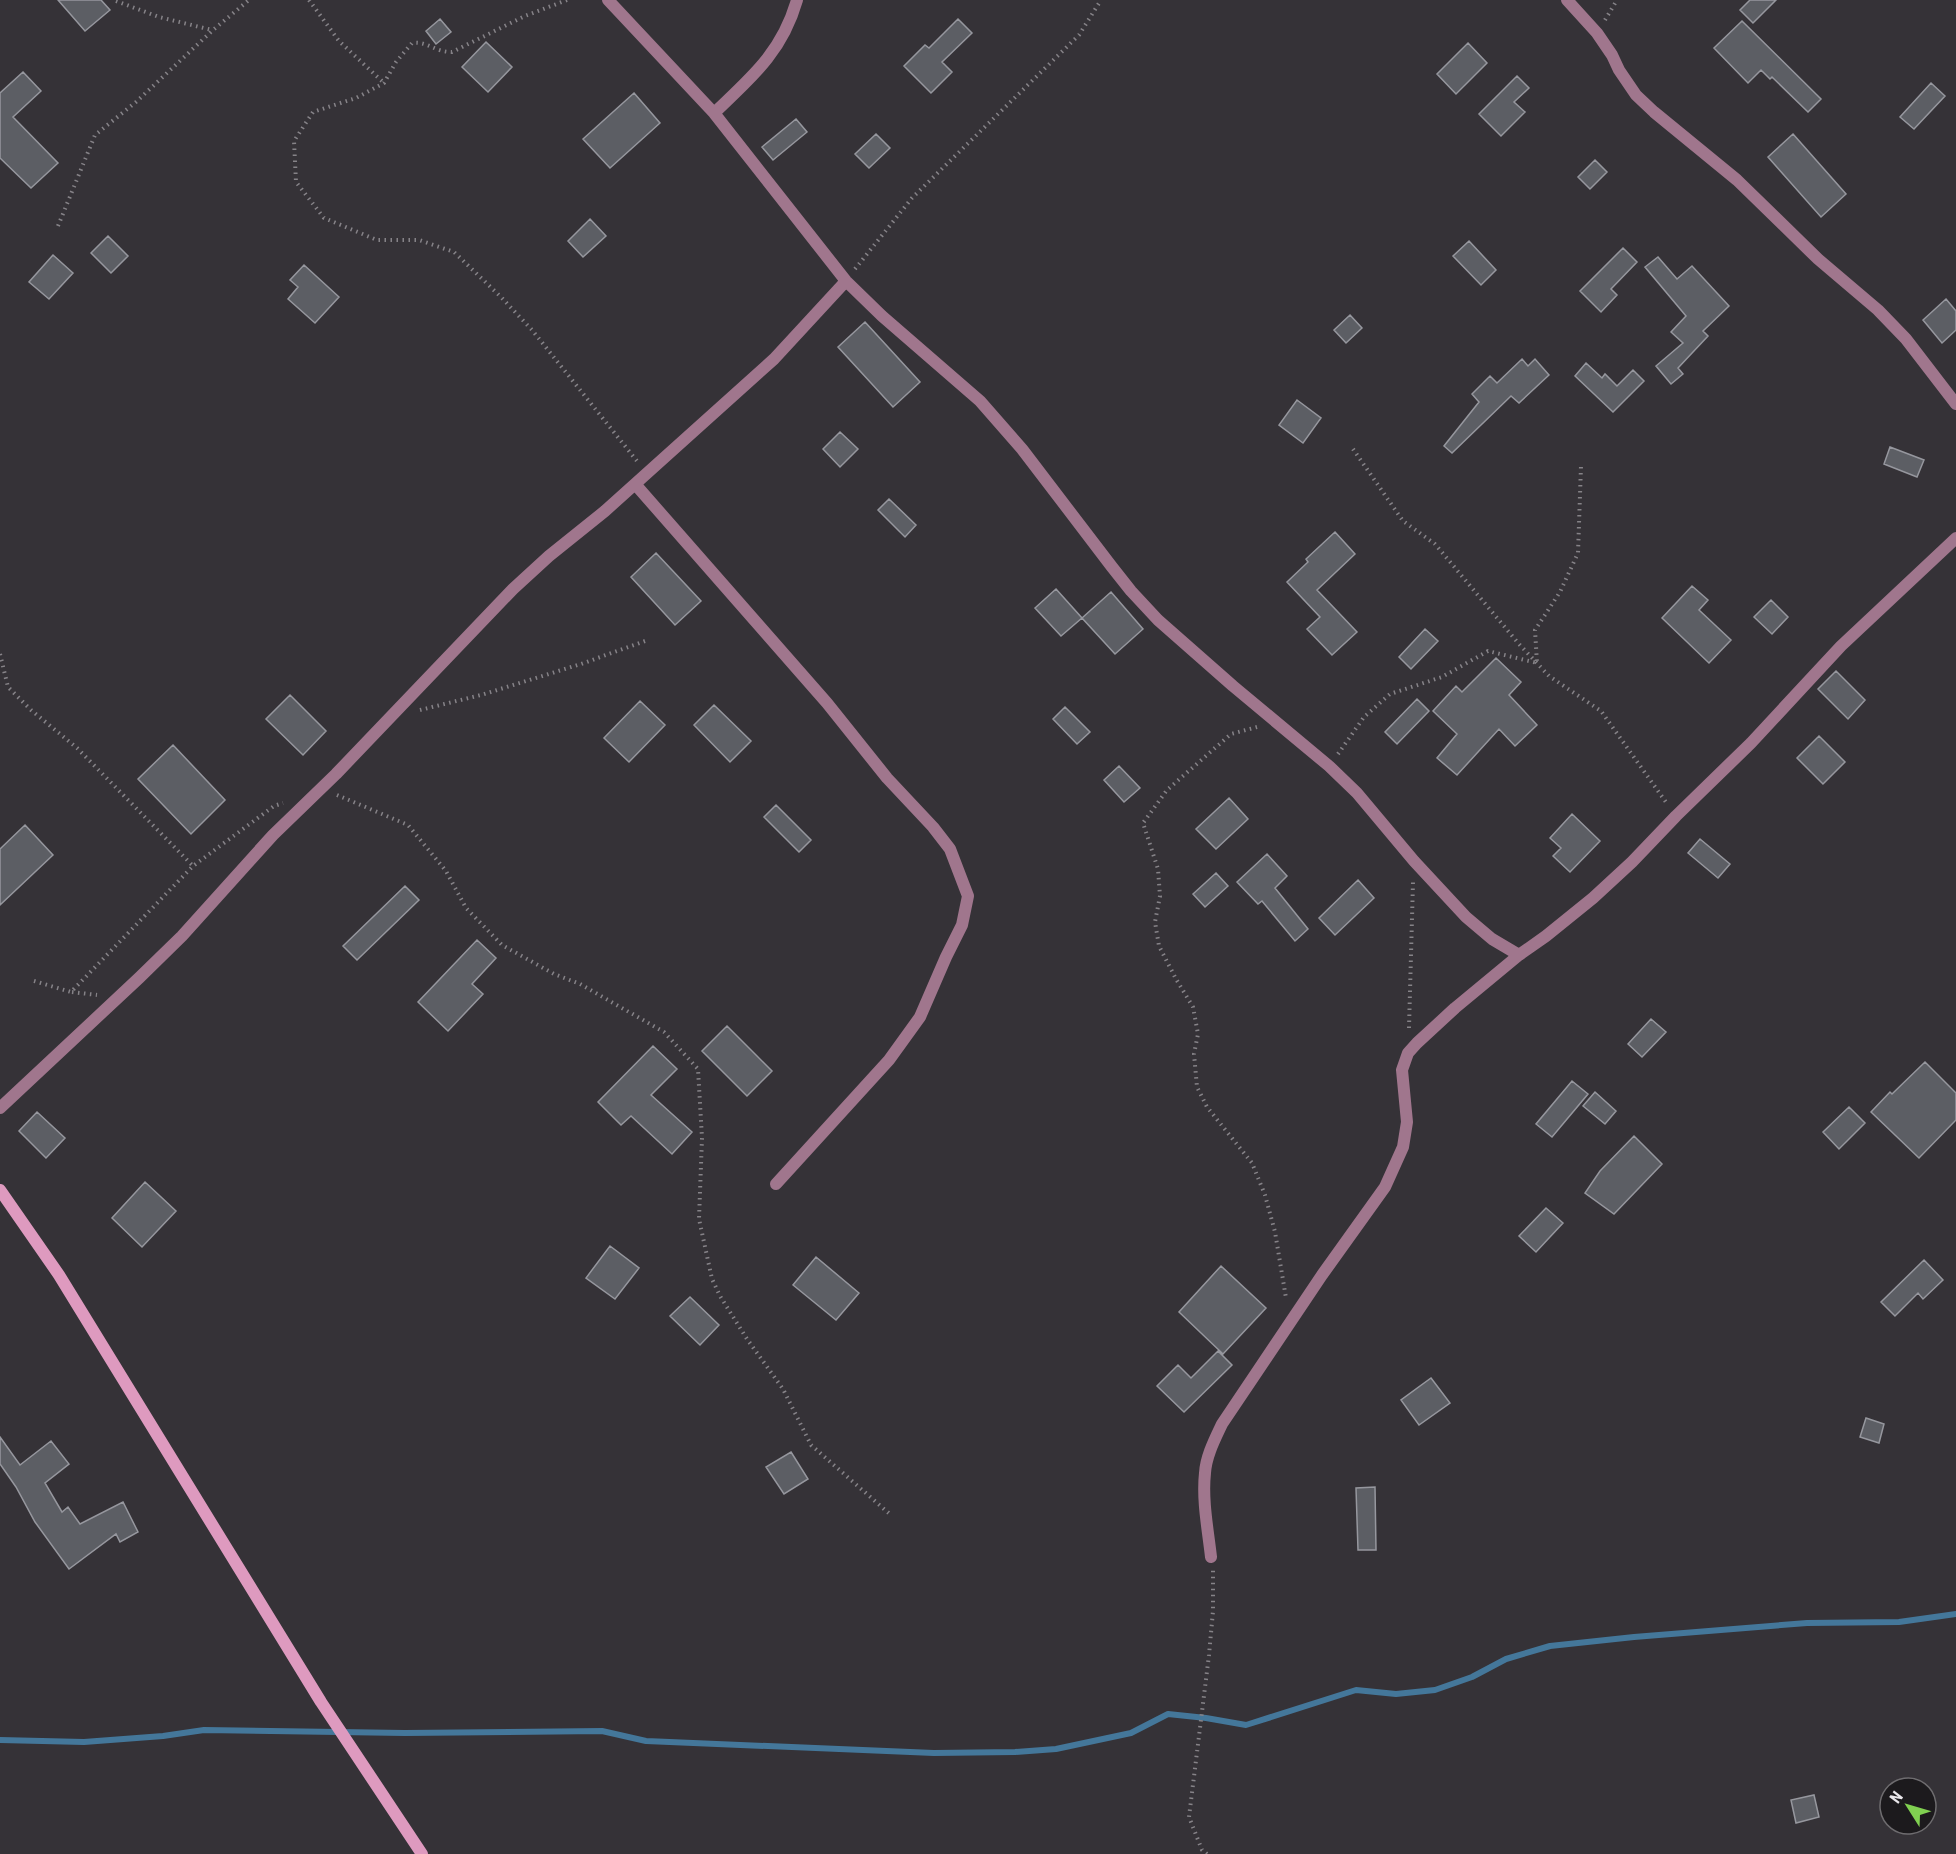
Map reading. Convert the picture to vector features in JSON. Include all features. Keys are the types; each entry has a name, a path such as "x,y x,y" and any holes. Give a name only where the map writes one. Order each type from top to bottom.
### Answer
{"street":[{"path":"608,0 714,112 846,281 882,316 980,401 1022,449 1131,591 1158,620 1329,766 1357,793 1414,861 1478,929 1519,955"},
{"path":"714,112 771,56 792,17 797,0"},
{"path":"1567,0 1597,33 1636,95 1737,180 1818,259 1878,310 1906,339 1956,404"},
{"path":"0,1108 147,971 205,912 273,836 513,589 635,484 774,359 846,281"},
{"path":"635,484 827,703 887,778 950,849 968,896 962,925 920,1017 889,1060 776,1184"},
{"path":"1211,1557 1204,1490 1205,1471 1213,1443 1222,1424 1292,1323 1322,1275 1385,1187 1395,1167 1403,1147 1407,1122 1402,1070 1408,1053 1455,1008 1593,898 1632,862 1751,743 1841,646 1956,538"},
{"path":"0,1190 65,1285 321,1702 422,1854"}],"path":[{"path":"116,0 159,16 213,30"},
{"path":"58,226 95,135 136,102 213,30 249,0"},
{"path":"309,0 339,41 384,83"},
{"path":"567,0 525,16 452,52 441,52 421,42 412,43 396,62 384,83 356,98 313,112 294,141 296,182 324,218 376,240 419,240 454,252 532,330 647,473"},
{"path":"846,281 912,198 1079,35 1101,0"},
{"path":"1597,33 1617,0"},
{"path":"1353,449 1403,521 1435,544 1519,644 1550,676 1601,711 1676,816"},
{"path":"1537,663 1535,630 1560,592 1578,553 1581,466"},
{"path":"413,714 421,709 481,695 581,664 645,641"},
{"path":"1329,766 1364,717 1390,694 1442,677 1488,651 1537,663"},
{"path":"0,654 8,687 31,710 77,748 194,866"},
{"path":"1275,722 1231,734 1167,790 1143,823 1158,869 1160,896 1155,922 1159,946 1194,1007 1198,1034 1194,1054 1197,1088 1207,1107 1252,1163 1265,1195 1275,1232 1292,1323"},
{"path":"322,788 408,825 446,871 466,908 502,945 555,974 580,984 664,1032 698,1069 702,1138 699,1219 712,1279 747,1339 783,1389 811,1445 892,1516"},
{"path":"34,981 71,992 194,866 274,806 284,802"},
{"path":"1408,1053 1414,861"},
{"path":"1207,1854 1202,1850 1189,1817 1213,1611 1211,1557"}],"building":[{"path":"58,0 101,0 110,10 85,31"},
{"path":"1750,0 1776,0 1753,23 1740,10"},
{"path":"440,19 451,32 436,44 426,31"},
{"path":"958,19 972,33 942,62 952,72 931,93 904,66 925,45 929,48"},
{"path":"1742,21 1821,99 1808,112 1772,77 1770,79 1761,70 1748,83 1714,48"},
{"path":"486,42 512,67 488,92 462,67"},
{"path":"1468,43 1487,63 1456,94 1437,74"},
{"path":"23,72 41,91 13,117 58,163 31,188 0,158 0,93"},
{"path":"1517,76 1529,88 1514,102 1525,112 1501,136 1479,114"},
{"path":"1931,83 1945,96 1914,129 1900,117"},
{"path":"634,93 660,123 610,168 583,139"},
{"path":"796,119 807,132 773,160 762,147"},
{"path":"876,134 890,148 869,168 855,154"},
{"path":"1793,134 1846,194 1821,217 1768,157"},
{"path":"1595,160 1607,172 1590,189 1578,177"},
{"path":"590,219 606,236 583,257 568,241"},
{"path":"108,236 128,256 111,273 91,253"},
{"path":"1469,241 1496,270 1481,285 1453,256"},
{"path":"1623,248 1637,262 1611,289 1617,295 1601,312 1580,291"},
{"path":"53,255 73,273 49,299 29,282"},
{"path":"1658,257 1677,279 1692,266 1729,306 1703,331 1708,336 1678,368 1683,374 1671,384 1656,366 1683,343 1671,332 1686,316 1645,267"},
{"path":"304,265 339,297 315,323 288,299 298,287 290,280"},
{"path":"1946,299 1956,311 1956,330 1942,343 1923,320"},
{"path":"1350,315 1362,328 1346,343 1334,330"},
{"path":"865,322 920,382 893,407 838,347"},
{"path":"1522,359 1528,366 1535,359 1549,375 1519,403 1511,396 1452,453 1444,446 1479,402 1472,394 1490,376 1497,383"},
{"path":"1586,363 1602,378 1605,374 1617,386 1633,370 1644,381 1613,412 1575,376"},
{"path":"1297,400 1321,418 1303,443 1279,425"},
{"path":"840,432 858,449 840,467 823,449"},
{"path":"1890,447 1924,460 1917,477 1884,464"},
{"path":"889,499 916,525 905,537 878,510"},
{"path":"1335,532 1355,554 1317,590 1357,632 1332,655 1307,629 1320,617 1287,582 1308,562 1306,559"},
{"path":"656,553 701,601 675,625 631,577"},
{"path":"1692,586 1708,600 1699,610 1731,640 1709,663 1662,618"},
{"path":"1056,589 1082,618 1061,636 1035,608"},
{"path":"1111,592 1143,629 1115,654 1082,618"},
{"path":"1771,600 1788,617 1772,634 1754,617"},
{"path":"1425,629 1438,641 1411,669 1399,657"},
{"path":"1496,658 1521,682 1509,695 1537,725 1515,746 1499,729 1457,775 1437,758 1457,734 1433,711 1456,686 1462,692"},
{"path":"1836,671 1865,700 1848,719 1818,689"},
{"path":"290,695 326,731 303,755 266,719"},
{"path":"1417,699 1429,711 1397,744 1385,732"},
{"path":"640,701 665,725 629,762 604,738"},
{"path":"714,705 751,741 730,762 694,725"},
{"path":"1065,707 1090,732 1077,744 1053,719"},
{"path":"1819,736 1845,762 1823,784 1797,758"},
{"path":"173,745 225,800 191,834 138,779"},
{"path":"1119,766 1140,788 1124,802 1104,780"},
{"path":"1229,798 1248,819 1216,849 1196,829"},
{"path":"776,805 811,840 799,852 764,817"},
{"path":"1572,814 1600,841 1570,872 1553,856 1561,848 1550,838"},
{"path":"25,825 53,855 0,905 0,849"},
{"path":"1700,839 1730,864 1718,878 1688,853"},
{"path":"1267,854 1287,876 1275,888 1308,929 1295,941 1262,901 1258,904 1237,882"},
{"path":"1216,873 1228,886 1205,907 1193,894"},
{"path":"1358,880 1374,898 1335,935 1319,918"},
{"path":"405,886 419,900 357,960 343,946"},
{"path":"477,940 496,958 472,984 483,994 448,1031 418,1002"},
{"path":"1651,1019 1666,1032 1642,1057 1628,1044"},
{"path":"727,1026 772,1071 747,1096 702,1051"},
{"path":"653,1046 677,1069 651,1095 692,1132 672,1154 631,1116 621,1125 598,1102"},
{"path":"1925,1062 1956,1093 1956,1120 1919,1158 1871,1112"},
{"path":"1572,1081 1588,1094 1552,1137 1536,1124"},
{"path":"1595,1092 1616,1111 1605,1124 1583,1106"},
{"path":"1849,1107 1865,1123 1839,1149 1823,1132"},
{"path":"37,1112 65,1138 46,1158 19,1131"},
{"path":"1634,1136 1662,1164 1614,1214 1585,1193 1600,1171"},
{"path":"145,1182 176,1211 142,1247 112,1218"},
{"path":"1546,1208 1563,1223 1536,1252 1519,1236"},
{"path":"610,1246 639,1268 615,1299 586,1278"},
{"path":"816,1257 859,1293 836,1320 793,1285"},
{"path":"1924,1260 1943,1280 1923,1299 1918,1293 1895,1316 1881,1302"},
{"path":"1221,1266 1266,1308 1223,1354 1179,1312"},
{"path":"690,1297 719,1325 700,1345 670,1316"},
{"path":"1218,1351 1232,1365 1184,1412 1157,1386 1178,1365 1191,1378"},
{"path":"1431,1378 1450,1403 1419,1425 1401,1400"},
{"path":"1866,1418 1884,1424 1879,1443 1860,1437"},
{"path":"0,1437 20,1465 51,1441 69,1464 45,1483 62,1512 68,1507 80,1524 123,1502 138,1532 120,1542 116,1534 69,1569 35,1522 16,1487 0,1464"},
{"path":"791,1452 808,1479 784,1494 766,1467"},
{"path":"1375,1487 1376,1550 1358,1550 1356,1488"},
{"path":"1814,1795 1819,1817 1796,1823 1791,1800"}],"waterway":[{"path":"0,1740 84,1742 163,1736 204,1730 405,1733 602,1731 646,1741 934,1753 1015,1752 1056,1749 1131,1733 1168,1714 1246,1725 1356,1690 1396,1694 1435,1690 1472,1677 1506,1659 1550,1646 1807,1623 1899,1622 1956,1614"}]}
